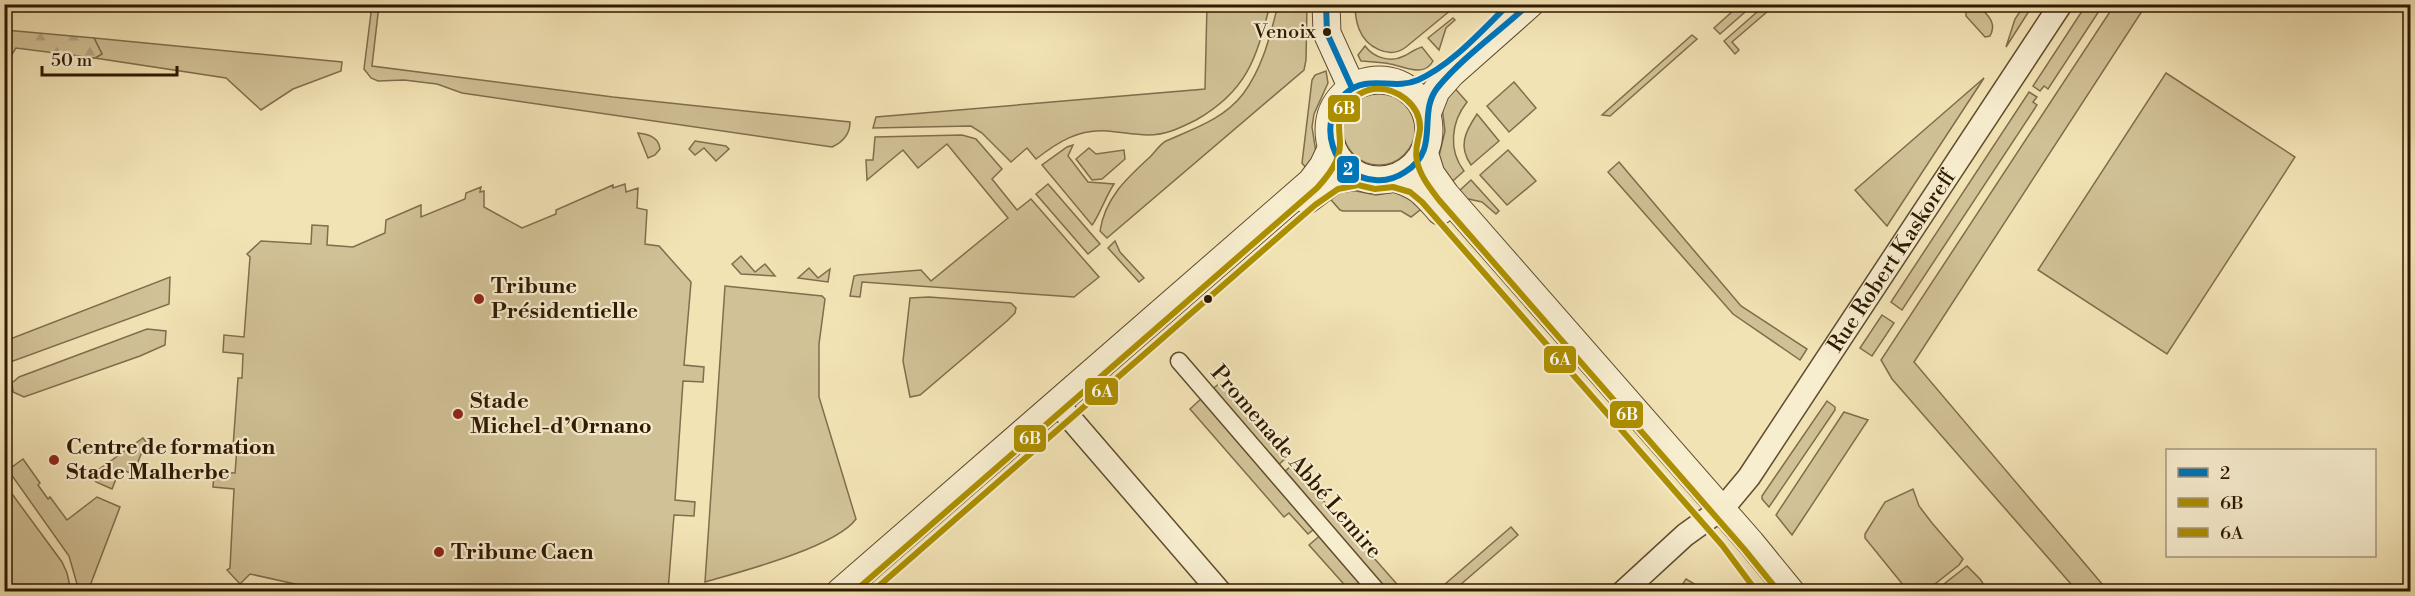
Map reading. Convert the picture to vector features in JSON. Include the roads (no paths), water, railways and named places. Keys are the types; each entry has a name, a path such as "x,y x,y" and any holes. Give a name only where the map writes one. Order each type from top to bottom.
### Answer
{"street":[{"path":"1326,4 1327,33 1352,88"},
{"path":"1400,85 1421,79 1510,4"},
{"path":"840,591 1309,198 1334,180 1358,176 1376,180 1394,178 1417,163 1428,140 1427,114 1436,91 1450,74 1530,4"},
{"name":"Rue Robert Kaskoreff","path":"1623,591 1715,512 1749,477 2061,4"},
{"path":"1358,176 1345,167 1332,147 1329,125 1332,114 1343,95 1352,88 1376,80 1388,81 1412,92 1427,114"},
{"path":"858,591 1311,182 1323,166 1332,147"},
{"path":"1424,152 1431,174 1446,195 1715,512 1769,591"},
{"path":"1394,178 1414,184 1428,196 1715,512 1791,591"},
{"name":"Promenade Abbé Lemire","path":"1179,361 1378,591"},
{"path":"1061,407 1221,591"}],"place":[{"name":"Venoix","path":"1327,32"},
{"name":"Tribune Présidentielle","path":"479,299"},
{"name":"Stade Michel-d’Ornano","path":"458,414"},
{"name":"Centre de formation Stade Malherbe","path":"54,460"},
{"name":"Tribune Caen","path":"439,552"}]}
